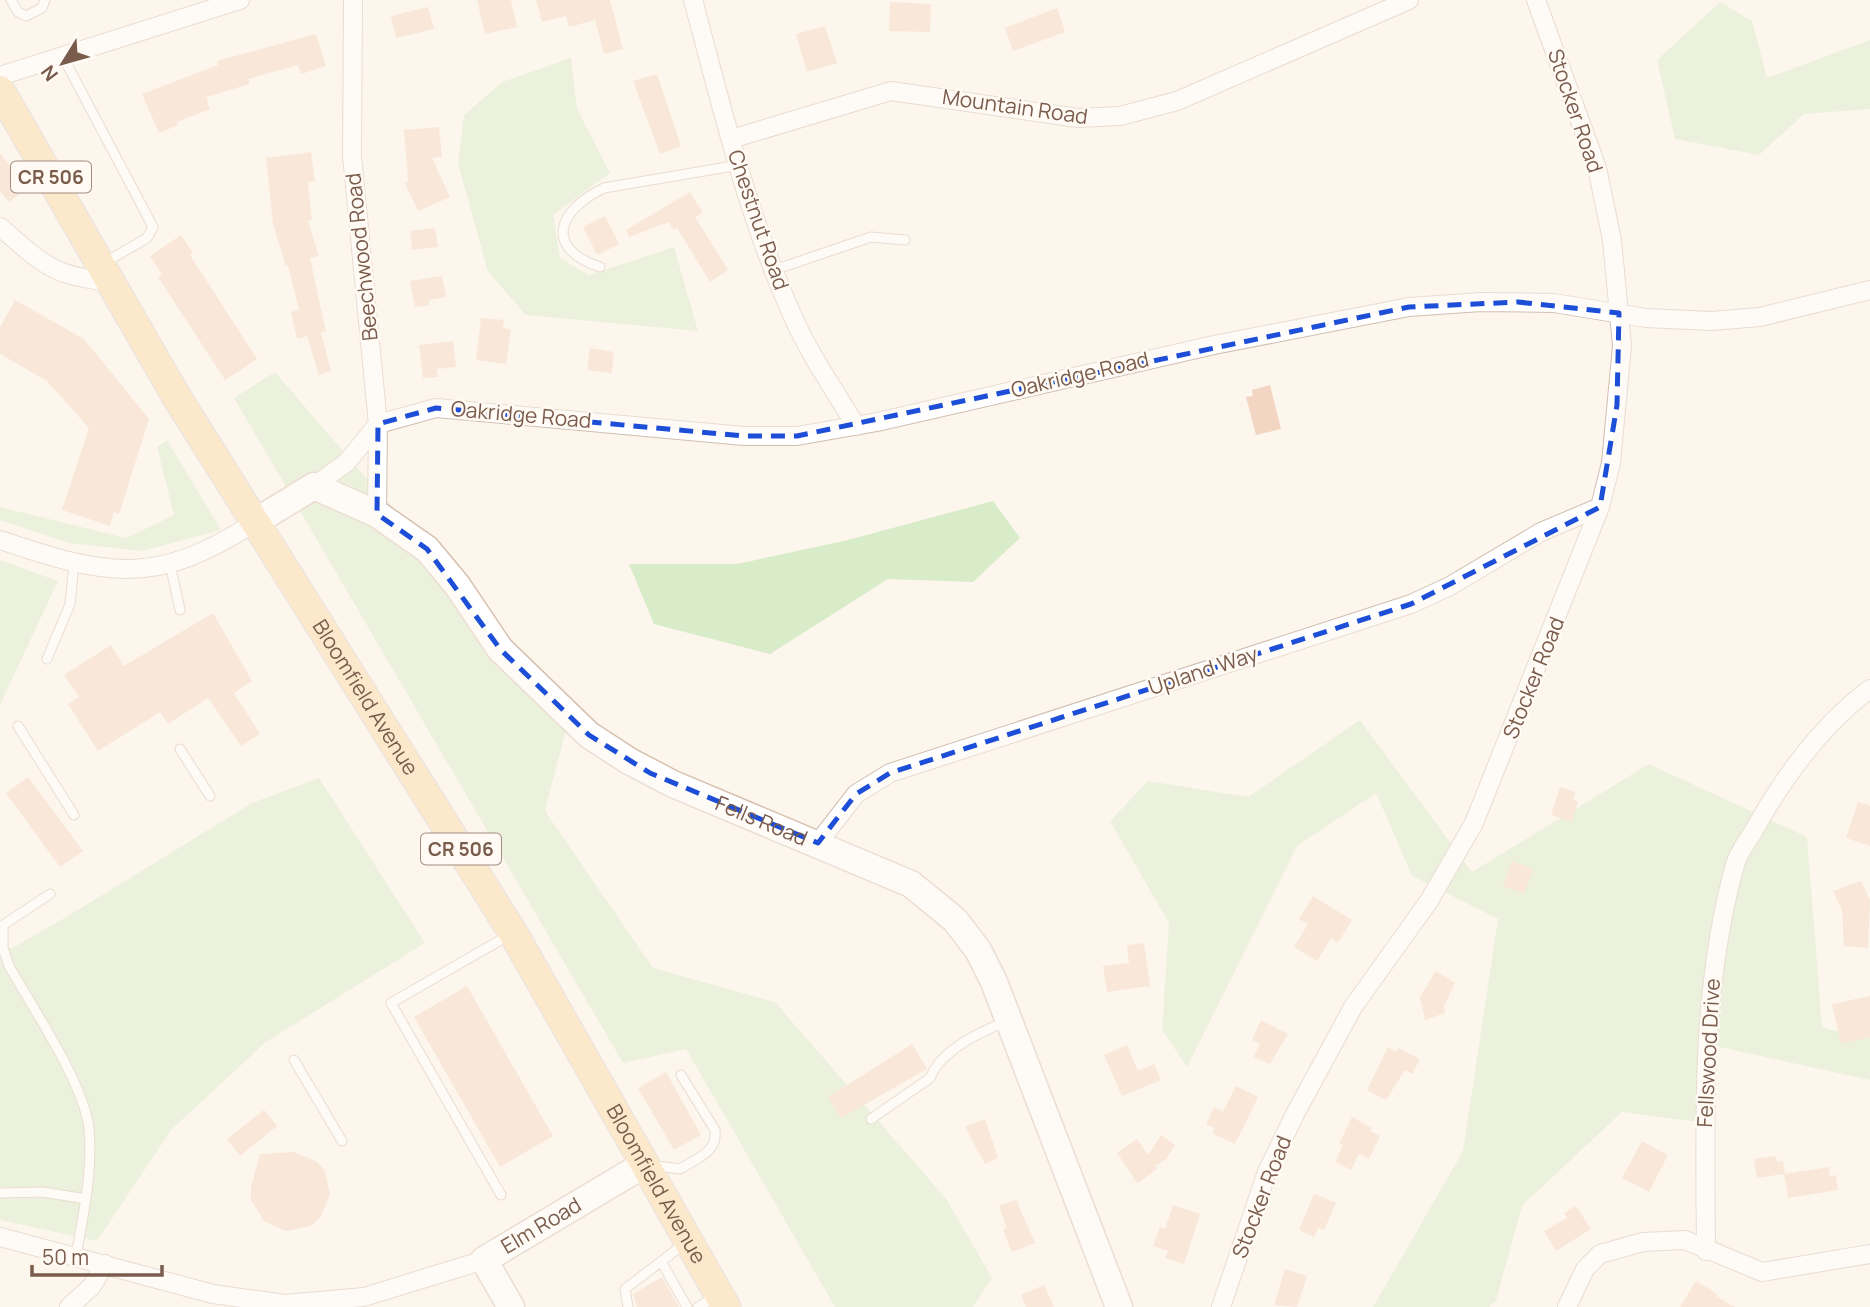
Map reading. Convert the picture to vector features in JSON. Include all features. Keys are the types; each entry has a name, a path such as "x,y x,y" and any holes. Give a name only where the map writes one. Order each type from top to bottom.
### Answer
{"main road":[{"name":"Bloomfield Avenue","path":"0,90 176,396 513,933 688,1240 714,1303"}],"street":[{"path":"0,76 240,0"},
{"name":"Beechwood Road","path":"353,0 352,156 378,424 377,514"},
{"name":"Chestnut Road","path":"693,0 731,139 774,270 812,354 856,426"},
{"name":"Mountain Road","path":"731,139 891,91 1078,118 1139,113 1177,101 1409,0"},
{"name":"Stocker Road","path":"1221,1307 1267,1172 1295,1114 1353,1007 1429,901 1474,823 1600,507 1611,463 1622,346 1608,210 1600,178 1536,0"},
{"path":"0,227 50,269 77,279 107,273"},
{"name":"Oakridge Road","path":"378,424 418,411 451,407 744,436 797,436 856,426 1214,345 1409,307 1554,303 1646,318 1732,320 1792,310 1870,290"},
{"path":"0,540 74,564 116,569 170,564 212,548 314,486 346,463 378,424"},
{"name":"Fells Road","path":"314,486 377,514 427,549 457,585 500,649 589,735 650,773 895,875 941,906 978,950 1008,1020 1119,1307"},
{"name":"Upland Way","path":"818,843 856,794 890,773 1410,604 1450,586 1541,532 1600,507"},
{"name":"Fellswood Drive","path":"1706,1251 1705,1130 1711,983 1736,862 1765,808 1814,742 1841,711 1870,689"},
{"name":"Elm Road","path":"511,1307 484,1260 645,1164"},
{"path":"0,1237 237,1299 312,1303 390,1290 484,1260"},
{"path":"1567,1307 1585,1269 1600,1254 1643,1242 1685,1240 1762,1272 1870,1254"},
{"path":"69,1307 92,1286 105,1264"}],"lane":[{"path":"12,0 18,12 26,16 42,8 45,0"},
{"path":"62,55 153,227 147,238 107,273"},
{"path":"600,267 582,261 568,251 563,242 567,217 587,196 604,188 739,165"},
{"path":"774,270 871,237 895,242 905,240"},
{"path":"47,659 70,604 74,564"},
{"path":"170,564 180,610"},
{"path":"18,726 74,815"},
{"path":"180,749 209,796"},
{"path":"50,894 2,927 3,948 9,966 71,1075 89,1127 90,1171 76,1257"},
{"path":"501,1195 391,1003 513,933"},
{"path":"871,1119 930,1078 934,1068 976,1033 1008,1020"},
{"path":"294,1060 342,1141"},
{"path":"645,1164 680,1169 711,1150 716,1140 715,1130 681,1075"},
{"path":"0,1193 43,1192 86,1199"},
{"path":"628,1307 625,1289 662,1263 688,1240"},
{"path":"662,1263 687,1307"}],"highlighted area":[{"path":"1518,302 1619,313 1617,405 1600,507 1411,604 890,773 856,794 818,843 650,773 589,735 500,649 427,549 377,514 378,424 436,408 744,436 797,436 1409,307"}],"green space":[{"path":"1720,2 1752,21 1767,78 1870,40 1870,109 1804,114 1759,155 1675,139 1657,60"},
{"path":"571,58 577,109 610,173 553,215 560,258 589,275 674,247 698,331 526,315 488,272 458,163 464,115 502,82"},
{"path":"275,372 570,714 545,811 653,968 775,1002 947,1200 992,1278 973,1307 835,1307 686,1049 623,1063 234,398"},
{"path":"167,440 221,530 142,551 69,543 0,520 0,507 126,538 174,515 157,447"},
{"path":"993,501 1020,538 973,582 888,579 770,654 654,624 629,564 737,564 848,540"},
{"path":"0,560 58,581 0,705"},
{"path":"1360,720 1472,872 1649,764 1807,837 1822,1027 1862,1039 1870,1035 1870,1080 1706,1044 1705,1123 1622,1112 1522,1206 1496,1301 1489,1307 1373,1307 1463,1151 1498,919 1412,876 1376,793 1297,846 1187,1067 1162,1030 1169,923 1110,821 1148,781 1248,797"},
{"path":"319,778 425,943 266,1042 172,1129 97,1241 0,1220 0,950 14,947 68,916 252,803"}],"building":[{"path":"477,0 511,0 517,27 485,34"},
{"path":"536,0 610,0 623,49 604,54 595,20 569,27 566,16 542,22"},
{"path":"890,2 931,4 930,32 889,31"},
{"path":"428,7 434,29 396,38 391,16"},
{"path":"1057,8 1065,32 1013,51 1005,28"},
{"path":"825,26 837,63 807,72 796,34"},
{"path":"316,34 326,66 301,74 298,65 248,79 250,84 206,97 210,109 177,122 178,125 159,133 142,94 218,65 217,61"},
{"path":"657,74 681,146 660,154 633,81"},
{"path":"439,127 442,157 432,158 450,197 418,211 405,183 408,181 404,130"},
{"path":"311,152 315,181 308,182 312,220 308,221 319,256 310,258 326,332 321,333 331,371 319,375 307,336 297,339 291,312 299,310 288,265 286,266 273,224 266,158"},
{"path":"0,153 27,188 9,202 0,191"},
{"path":"690,192 703,213 695,217 728,270 710,282 677,228 674,230 669,222 629,237 626,230"},
{"path":"605,216 619,244 597,255 583,227"},
{"path":"435,228 438,247 412,250 410,231"},
{"path":"181,235 193,253 190,255 257,359 225,380 158,277 162,275 150,256"},
{"path":"442,276 446,297 429,300 429,305 415,307 410,281"},
{"path":"15,300 84,339 149,419 119,514 114,512 110,526 62,510 89,428 47,381 0,354 0,327"},
{"path":"481,318 504,320 503,328 511,329 506,364 476,360"},
{"path":"453,341 456,367 437,369 438,377 423,378 419,345"},
{"path":"590,348 614,352 612,373 587,370"},
{"path":"1270,385 1281,429 1256,435 1246,397 1253,396 1252,390"},
{"path":"213,613 252,681 234,693 260,734 241,746 208,698 168,724 160,712 98,751 68,704 79,697 64,675 111,645 124,666"},
{"path":"28,777 83,851 60,867 6,793"},
{"path":"1560,787 1576,792 1573,800 1578,802 1572,822 1551,815"},
{"path":"1858,802 1870,806 1870,846 1846,838"},
{"path":"1512,861 1533,869 1524,894 1503,886"},
{"path":"1861,881 1870,900 1868,948 1844,946 1842,910 1833,891"},
{"path":"1313,896 1352,920 1338,943 1331,938 1317,961 1294,947 1308,924 1299,919"},
{"path":"1144,943 1150,986 1107,992 1103,966 1129,963 1127,945"},
{"path":"1436,971 1455,983 1444,1006 1445,1013 1425,1020 1420,997"},
{"path":"467,986 553,1136 500,1167 414,1017"},
{"path":"1870,996 1870,1037 1841,1044 1832,1004"},
{"path":"1261,1020 1288,1034 1270,1064 1254,1057 1260,1044 1252,1040"},
{"path":"912,1044 927,1069 841,1118 828,1097"},
{"path":"1127,1045 1138,1071 1154,1064 1161,1080 1122,1096 1104,1055"},
{"path":"1388,1047 1396,1052 1398,1048 1420,1059 1412,1074 1405,1070 1386,1100 1367,1090"},
{"path":"666,1072 701,1135 674,1150 638,1088"},
{"path":"1236,1086 1258,1097 1235,1144 1212,1133 1215,1128 1206,1124 1214,1107 1223,1112"},
{"path":"264,1110 277,1126 240,1156 227,1139"},
{"path":"1352,1117 1372,1128 1370,1131 1380,1136 1369,1159 1359,1154 1351,1170 1335,1162 1343,1145 1339,1144"},
{"path":"985,1119 998,1158 985,1164 965,1127"},
{"path":"1161,1135 1175,1145 1166,1159 1155,1166 1157,1169 1138,1183 1135,1180 1131,1183 1134,1178 1117,1153 1137,1139 1148,1155"},
{"path":"1642,1141 1668,1155 1649,1192 1622,1178"},
{"path":"294,1152 317,1162 325,1171 330,1195 320,1218 311,1226 286,1231 264,1221 251,1200 251,1187 260,1154"},
{"path":"1776,1156 1777,1162 1783,1161 1785,1174 1829,1167 1830,1176 1836,1175 1838,1190 1788,1198 1784,1174 1757,1178 1754,1159"},
{"path":"1314,1194 1336,1203 1324,1230 1318,1228 1314,1237 1299,1230"},
{"path":"1016,1200 1035,1243 1012,1252 1003,1230 1007,1228 999,1206"},
{"path":"1173,1205 1200,1214 1184,1264 1165,1258 1168,1251 1153,1246 1160,1227 1165,1229"},
{"path":"1576,1206 1591,1229 1556,1251 1544,1231 1567,1218 1564,1213"},
{"path":"1285,1269 1307,1276 1297,1307 1274,1305"},
{"path":"662,1277 679,1307 637,1307 633,1294"},
{"path":"1696,1281 1717,1294 1716,1296 1735,1307 1680,1307"},
{"path":"1044,1285 1054,1307 1026,1307 1021,1295"}]}
